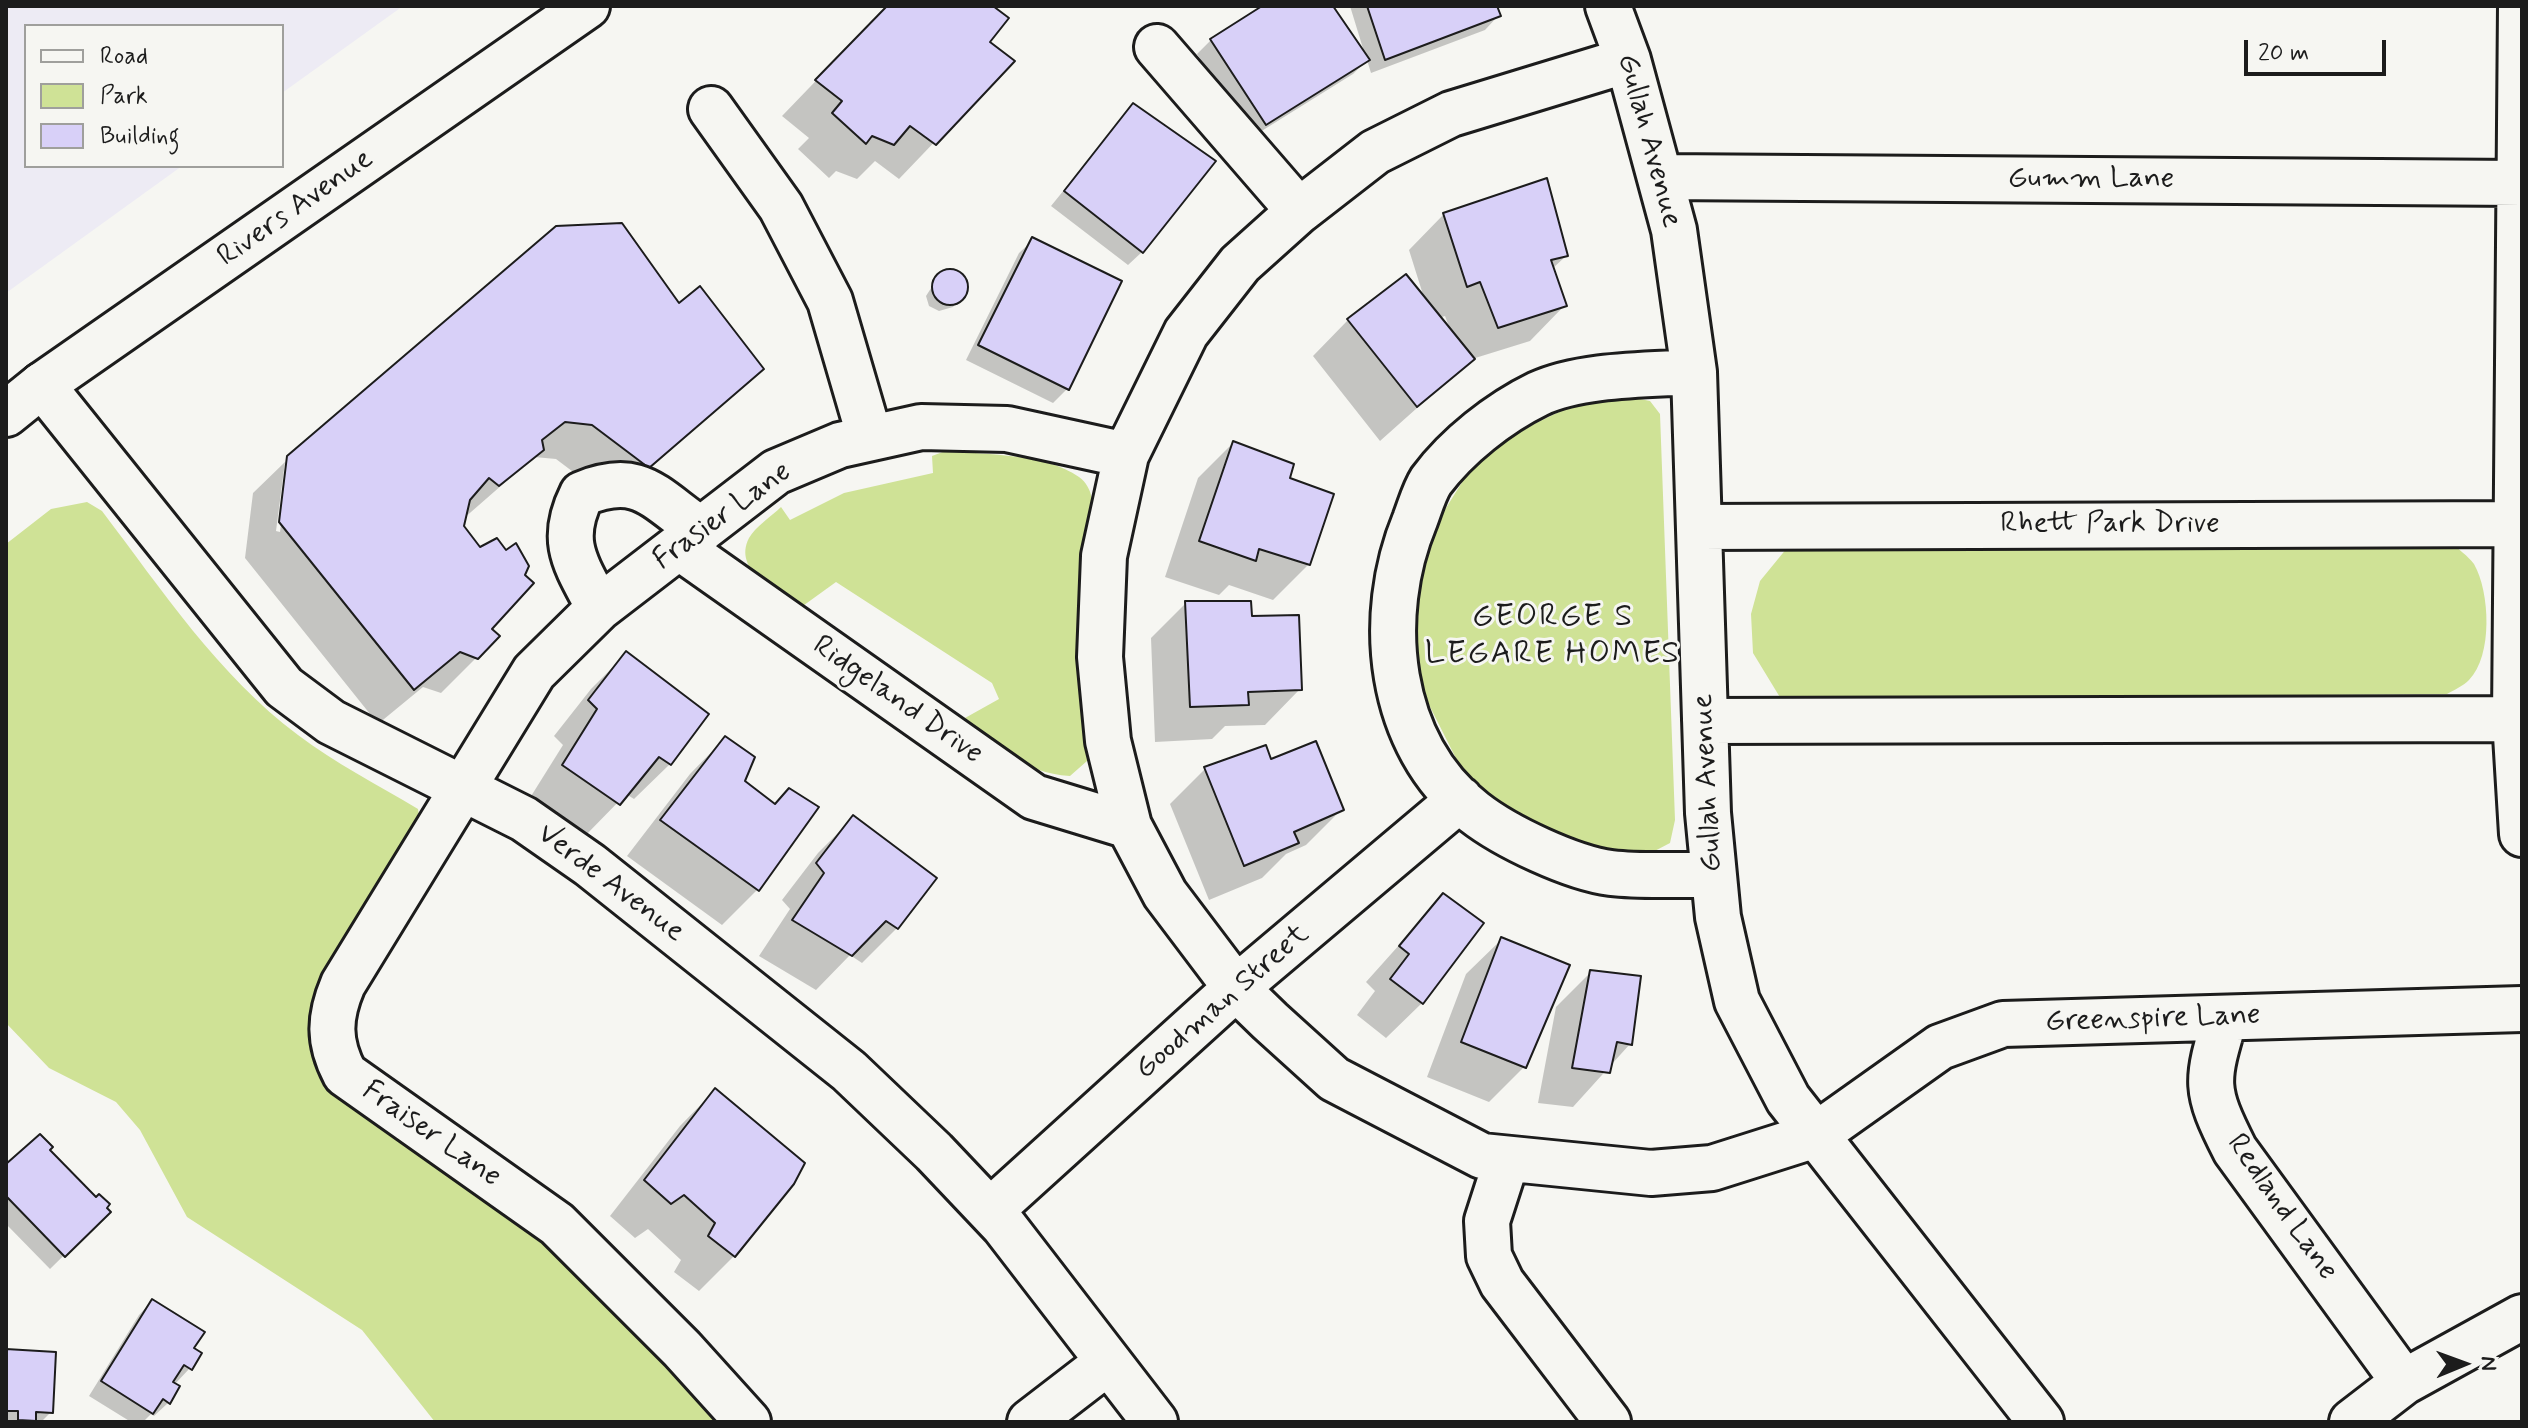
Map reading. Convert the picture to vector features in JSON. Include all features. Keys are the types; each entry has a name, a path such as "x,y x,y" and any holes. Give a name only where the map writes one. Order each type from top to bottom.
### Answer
{"street":[{"name":"Rivers Avenue","path":"6,414 42,385 587,6"},
{"name":"Gullah Avenue","path":"1608,6 1628,60 1674,230 1694,372 1705,721 1714,875 1718,917 1737,1001 1788,1099 2041,1422"},
{"path":"2521,6 2519,719 2522,834"},
{"path":"1157,47 1299,211"},
{"name":"Greenspire Lane","path":"1628,60 1451,114 1375,152 1299,211 1240,264 1186,333 1126,455 1104,556 1100,657 1108,741 1129,826 1165,894 1236,988 1334,1079 1482,1156 1651,1173 1712,1168 1816,1135 1940,1047 1968,1034 2003,1024 2522,1009"},
{"path":"711,109 781,207 830,301 870,438"},
{"name":"Gumm Lane","path":"1660,177 2521,183"},
{"path":"1694,372 1601,379 1540,393 1471,437 1430,483 1400,555 1393,622 1396,688 1426,763 1474,812 1534,848 1610,873 1714,875"},
{"name":"Verde Avenue","path":"42,385 284,687 331,722 524,819 590,865 849,1071 990,1211 1155,1422"},
{"name":"Frasier Lane","path":"461,788 534,672 599,608 776,472 840,445 921,427 1007,429 1126,455"},
{"name":"Ridgeland Drive","path":"599,608 578,567 569,537 569,519 582,494 610,483 635,484 690,538 1034,797 1129,826"},
{"name":"Rhett Park Drive","path":"1699,527 2520,524"},
{"path":"1705,721 2519,719"},
{"name":"Fraiser Lane","path":"461,788 343,984 333,1007 330,1036 334,1053 345,1074 557,1224 588,1252 748,1422"},
{"name":"Goodman Street","path":"990,1211 1236,988 1460,799"},
{"name":"Redland Lane","path":"2225,1018 2209,1072 2215,1110 2235,1150 2404,1382"},
{"path":"1507,1159 1487,1221 1489,1256 1502,1283 1608,1422"},
{"path":"2352,1422 2404,1382 2522,1317"},
{"path":"1030,1422 1108,1362"}],"shaded area":[{"path":"6,6 403,6 284,92 284,24 24,24 24,168 179,168 6,293"}],"green space":[{"path":"1630,397 1650,401 1660,414 1675,820 1670,843 1647,855 1584,853 1471,788 1420,687 1414,634 1419,575 1433,529 1477,458 1534,424 1588,398"},
{"path":"948,450 1033,459 1065,469 1079,477 1092,498 1092,527 1079,605 1087,761 1070,776 1038,770 1025,764 965,718 999,699 992,683 836,582 800,608 770,588 747,561 745,550 749,538 781,507 790,520 844,493 933,473 932,456"},
{"path":"87,502 102,511 192,630 242,686 298,735 418,809 420,823 314,1019 553,1236 729,1422 435,1422 362,1330 187,1217 140,1130 116,1102 49,1068 6,1023 6,544 51,509"},
{"path":"2451,542 2474,564 2483,591 2486,624 2477,669 2467,682 2447,694 1781,699 1753,653 1751,614 1760,581 1787,548"}],"building":[{"path":"887,6 993,6 1009,18 990,42 1015,61 936,145 910,126 894,145 872,136 866,144 832,113 842,101 815,80"},
{"path":"1262,6 1333,6 1370,60 1266,125 1210,39"},
{"path":"1367,6 1497,6 1501,16 1385,60"},
{"path":"1133,103 1216,161 1143,253 1064,191"},
{"path":"1547,178 1568,256 1551,260 1567,306 1498,328 1480,282 1467,287 1443,213"},
{"path":"622,223 679,303 700,286 764,369 649,468 592,425 565,422 542,440 544,450 499,486 489,478 470,500 464,526 480,547 497,538 506,550 516,543 529,566 525,575 534,583 492,629 500,636 478,659 460,652 414,690 279,522 287,456 556,226"},
{"path":"1032,237 1122,281 1069,390 978,345"},
{"path":"950,269 963,274 968,287 963,300 950,305 937,300 932,287 937,274"},
{"path":"1406,274 1475,359 1417,407 1347,319"},
{"path":"1233,441 1294,464 1290,478 1334,494 1310,565 1259,549 1256,561 1199,541"},
{"path":"1185,601 1251,601 1252,616 1299,615 1302,690 1248,692 1249,705 1190,707"},
{"path":"626,651 709,714 671,765 659,757 620,805 562,765 597,709 588,700"},
{"path":"725,736 755,757 745,781 775,804 789,788 819,807 759,891 660,820"},
{"path":"1316,741 1344,810 1294,832 1299,843 1244,866 1204,767 1266,745 1271,759"},
{"path":"853,815 937,878 898,929 886,921 852,956 792,920 824,873 816,863"},
{"path":"1443,893 1484,923 1423,1004 1390,979 1409,954 1399,946"},
{"path":"1501,937 1570,965 1526,1068 1461,1042"},
{"path":"1590,970 1641,976 1632,1045 1617,1042 1610,1073 1572,1068"},
{"path":"715,1088 805,1163 794,1184 735,1257 708,1236 715,1223 684,1195 671,1204 644,1180"},
{"path":"40,1134 53,1147 50,1150 96,1197 99,1194 110,1204 107,1208 111,1212 65,1257 6,1196 6,1164"},
{"path":"152,1299 205,1332 194,1348 202,1353 192,1370 184,1365 173,1382 180,1386 170,1404 163,1399 153,1414 101,1381"},
{"path":"6,1349 56,1352 53,1413 36,1412 36,1421 18,1420 18,1411 6,1411"}],"district":[{"name":"GEORGE S LEGARE HOMES","path":"1553,636"}]}
